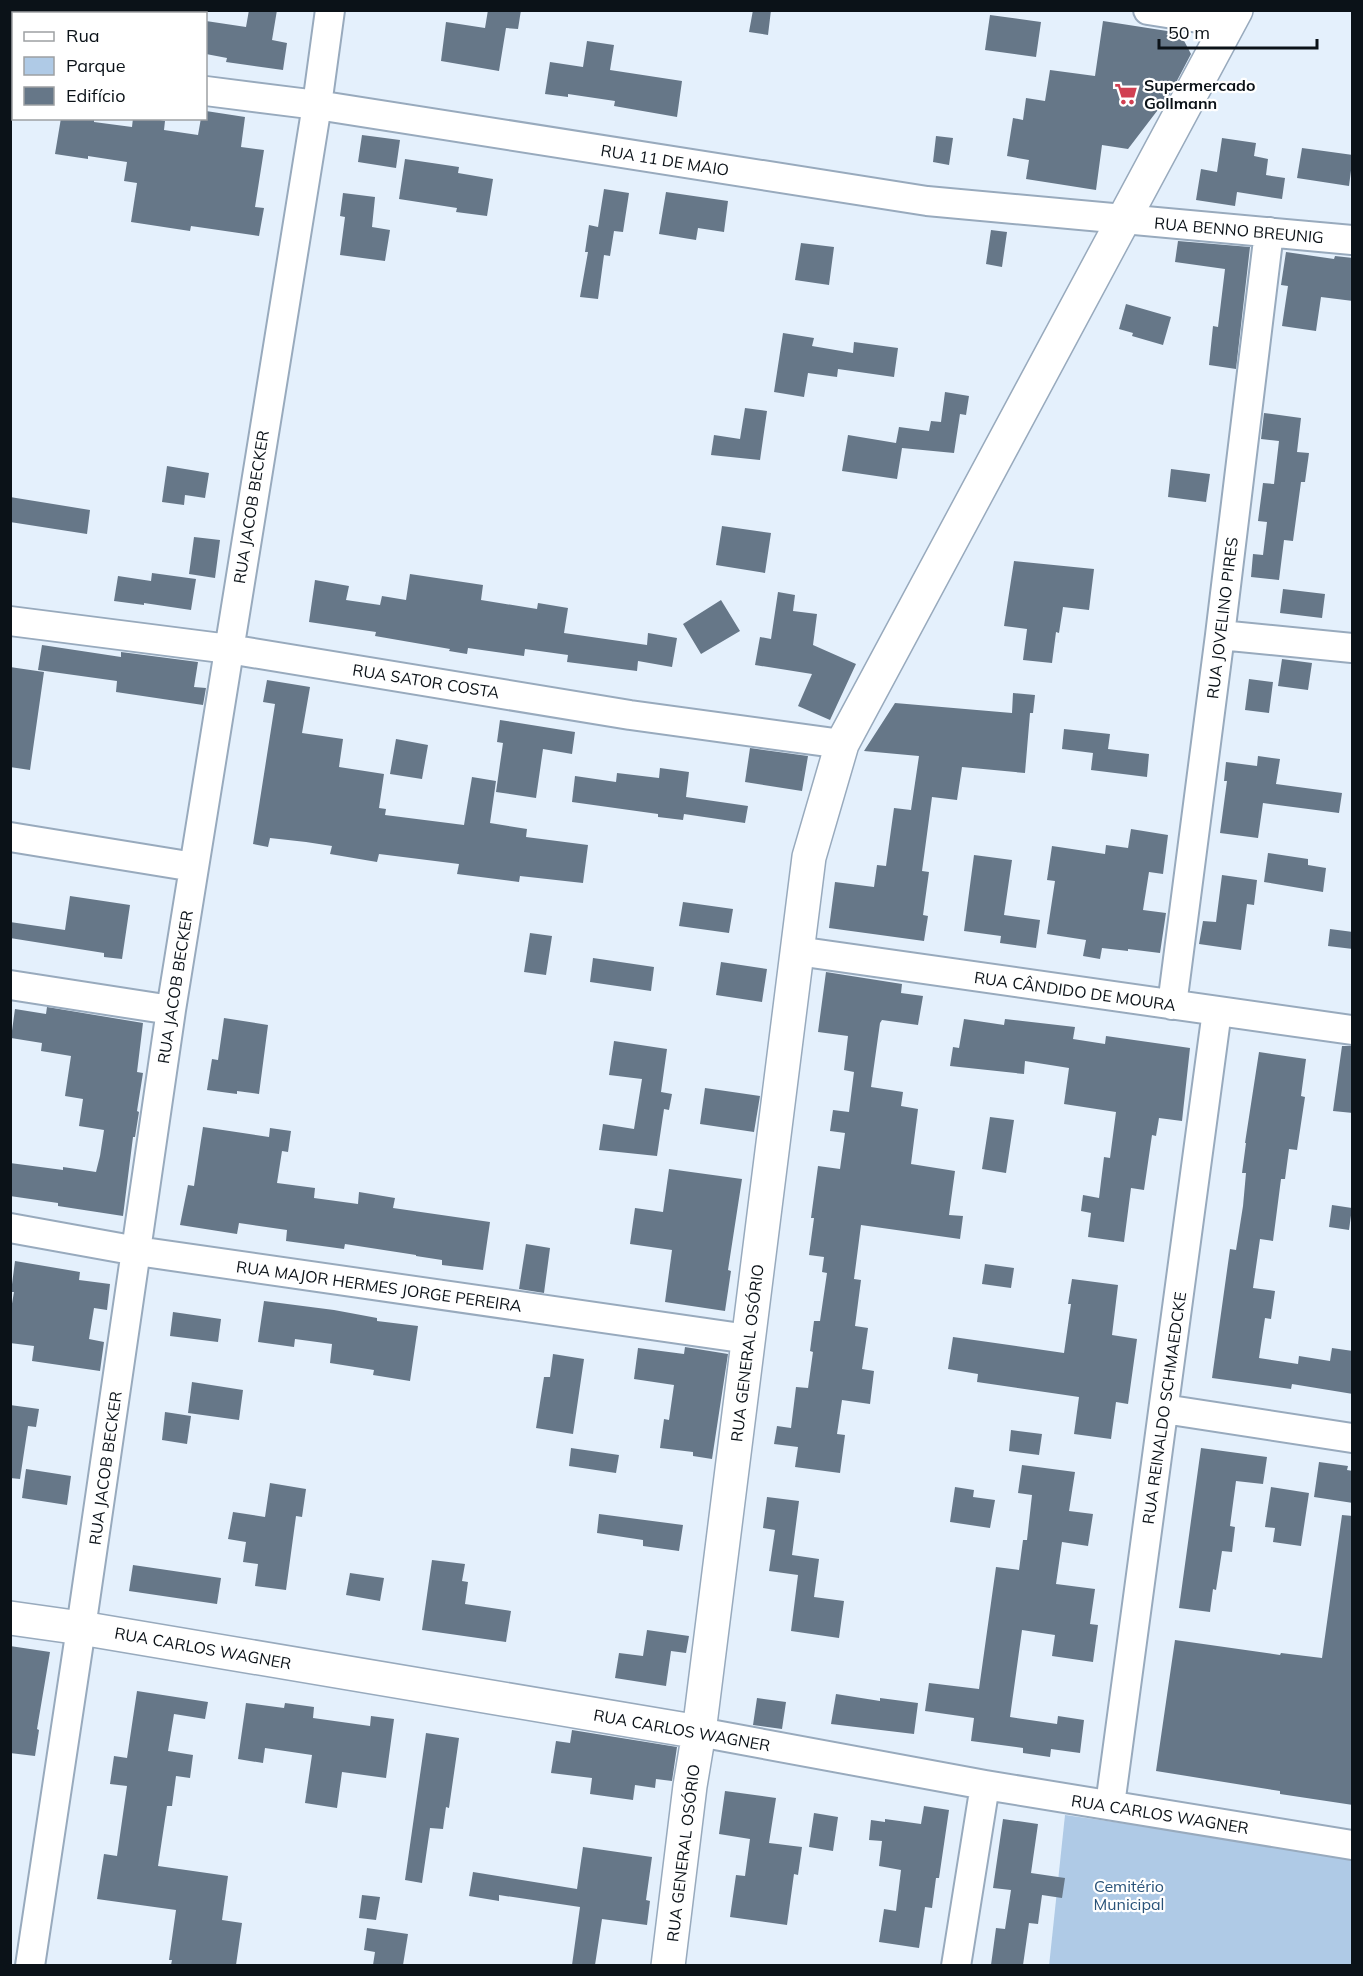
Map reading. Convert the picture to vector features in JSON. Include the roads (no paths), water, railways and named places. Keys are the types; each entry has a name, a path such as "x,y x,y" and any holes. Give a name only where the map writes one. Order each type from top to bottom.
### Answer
{"main road":[{"name":"RUA GENERAL OSÓRIO","path":"668,1965 809,857 842,744 1233,17"},
{"name":"RUA CARLOS WAGNER","path":"10,1618 699,1732"}],"street":[{"name":"RUA JACOB BECKER","path":"30,1965 171,1010 317,105 330,10"},
{"path":"1148,10 1233,17"},
{"name":"RUA 11 DE MAIO","path":"207,91 317,105 927,201 1125,219"},
{"name":"RUA BENNO BREUNIG","path":"1125,219 1353,240"},
{"name":"RUA JOVELINO PIRES","path":"1172,1005 1269,232"},
{"name":"RUA SATOR COSTA","path":"10,621 229,649 630,715 842,744"},
{"path":"1220,635 1353,648"},
{"path":"10,837 194,867"},
{"name":"RUA CÂNDIDO DE MOURA","path":"797,951 1353,1030"},
{"path":"10,986 171,1010"},
{"name":"RUA REINALDO SCHMAEDCKE","path":"1110,1805 1217,1011"},
{"name":"RUA MAJOR HERMES JORGE PEREIRA","path":"10,1228 137,1251 748,1339"},
{"path":"1164,1409 1353,1438"},
{"name":"RUA CARLOS WAGNER","path":"699,1732 985,1785 1353,1845"},
{"path":"956,1965 985,1785"}],"place":[{"name":"Supermercado Gollmann","path":"1126,94"}],"park label":[{"name":"Cemitério Municipal","path":"1129,1895"}]}
